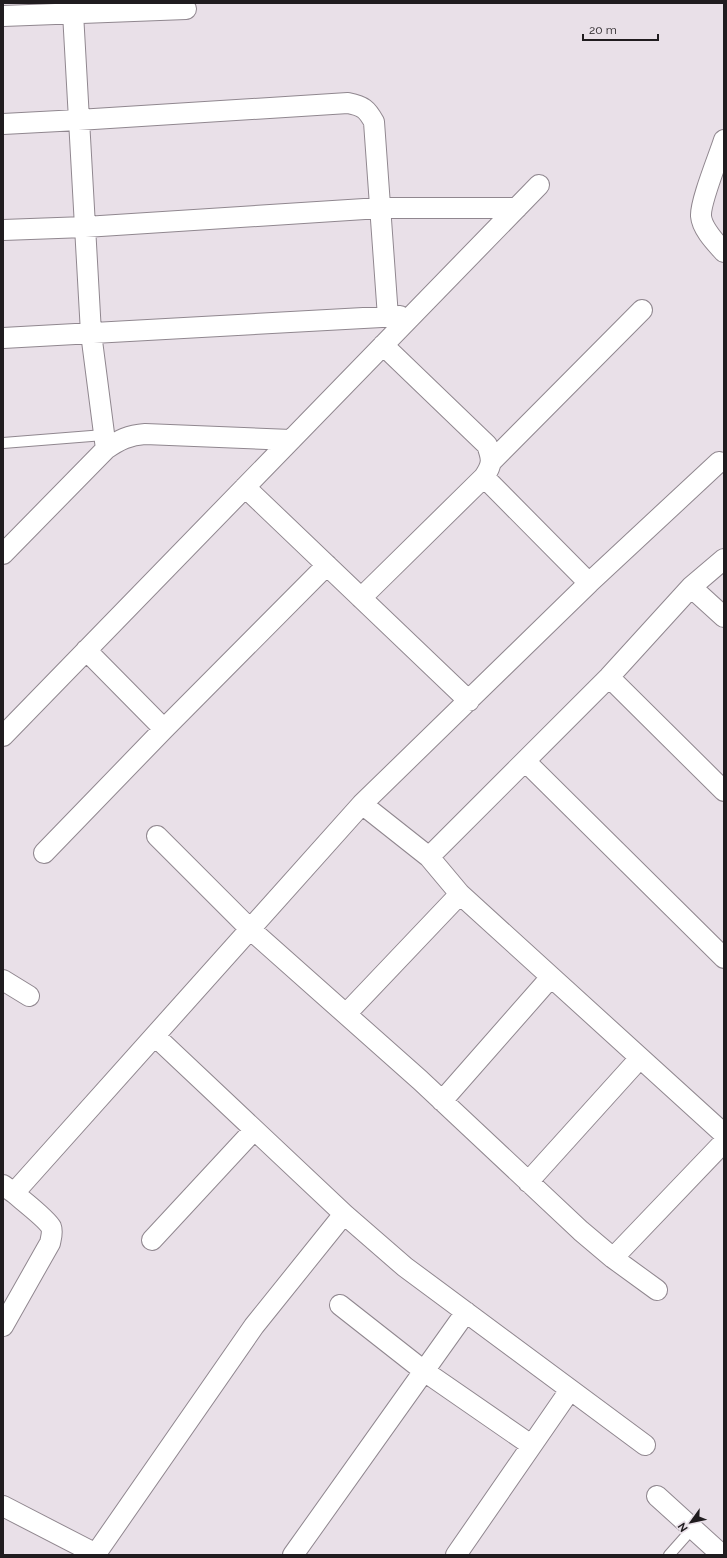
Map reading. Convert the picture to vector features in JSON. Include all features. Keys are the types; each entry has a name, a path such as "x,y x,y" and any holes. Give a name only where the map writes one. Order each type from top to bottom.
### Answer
{"street":[{"path":"3,16 186,9"},
{"path":"73,13 91,334 105,442"},
{"path":"3,124 348,103 359,105 368,111 374,122 388,317"},
{"path":"724,140 704,200 701,217 709,234 724,252"},
{"path":"3,736 539,185"},
{"path":"3,230 84,227 380,208 517,208"},
{"path":"361,598 642,310"},
{"path":"3,338 412,316"},
{"path":"384,345 487,445 492,456 488,469"},
{"path":"3,554 105,442 119,440 132,435 145,434 291,440"},
{"path":"3,1326 50,1243 52,1235 51,1227 46,1221 8,1189 155,1036 362,804 589,582 719,462"},
{"path":"488,469 589,582"},
{"path":"244,487 469,700"},
{"path":"429,857 609,677 691,587 724,559"},
{"path":"44,853 164,729 327,565"},
{"path":"691,587 724,617"},
{"path":"86,650 164,729"},
{"path":"609,677 724,791"},
{"path":"525,761 724,958"},
{"path":"362,804 429,857 460,894 724,1134"},
{"path":"157,836 250,929 442,1101 581,1231 613,1258 658,1290"},
{"path":"346,1014 460,894"},
{"path":"442,1101 551,977"},
{"path":"3,980 28,996"},
{"path":"155,1036 344,1214 404,1267 645,1445"},
{"path":"528,1182 640,1058"},
{"path":"152,1240 254,1130"},
{"path":"613,1258 724,1142"},
{"path":"3,1506 96,1555 254,1326 344,1214"},
{"path":"340,1305 424,1372 531,1445"},
{"path":"293,1555 466,1312"},
{"path":"456,1555 570,1390"},
{"path":"657,1496 722,1555"}],"lane":[{"path":"3,443 105,442"},
{"path":"669,1555 693,1528"}]}
